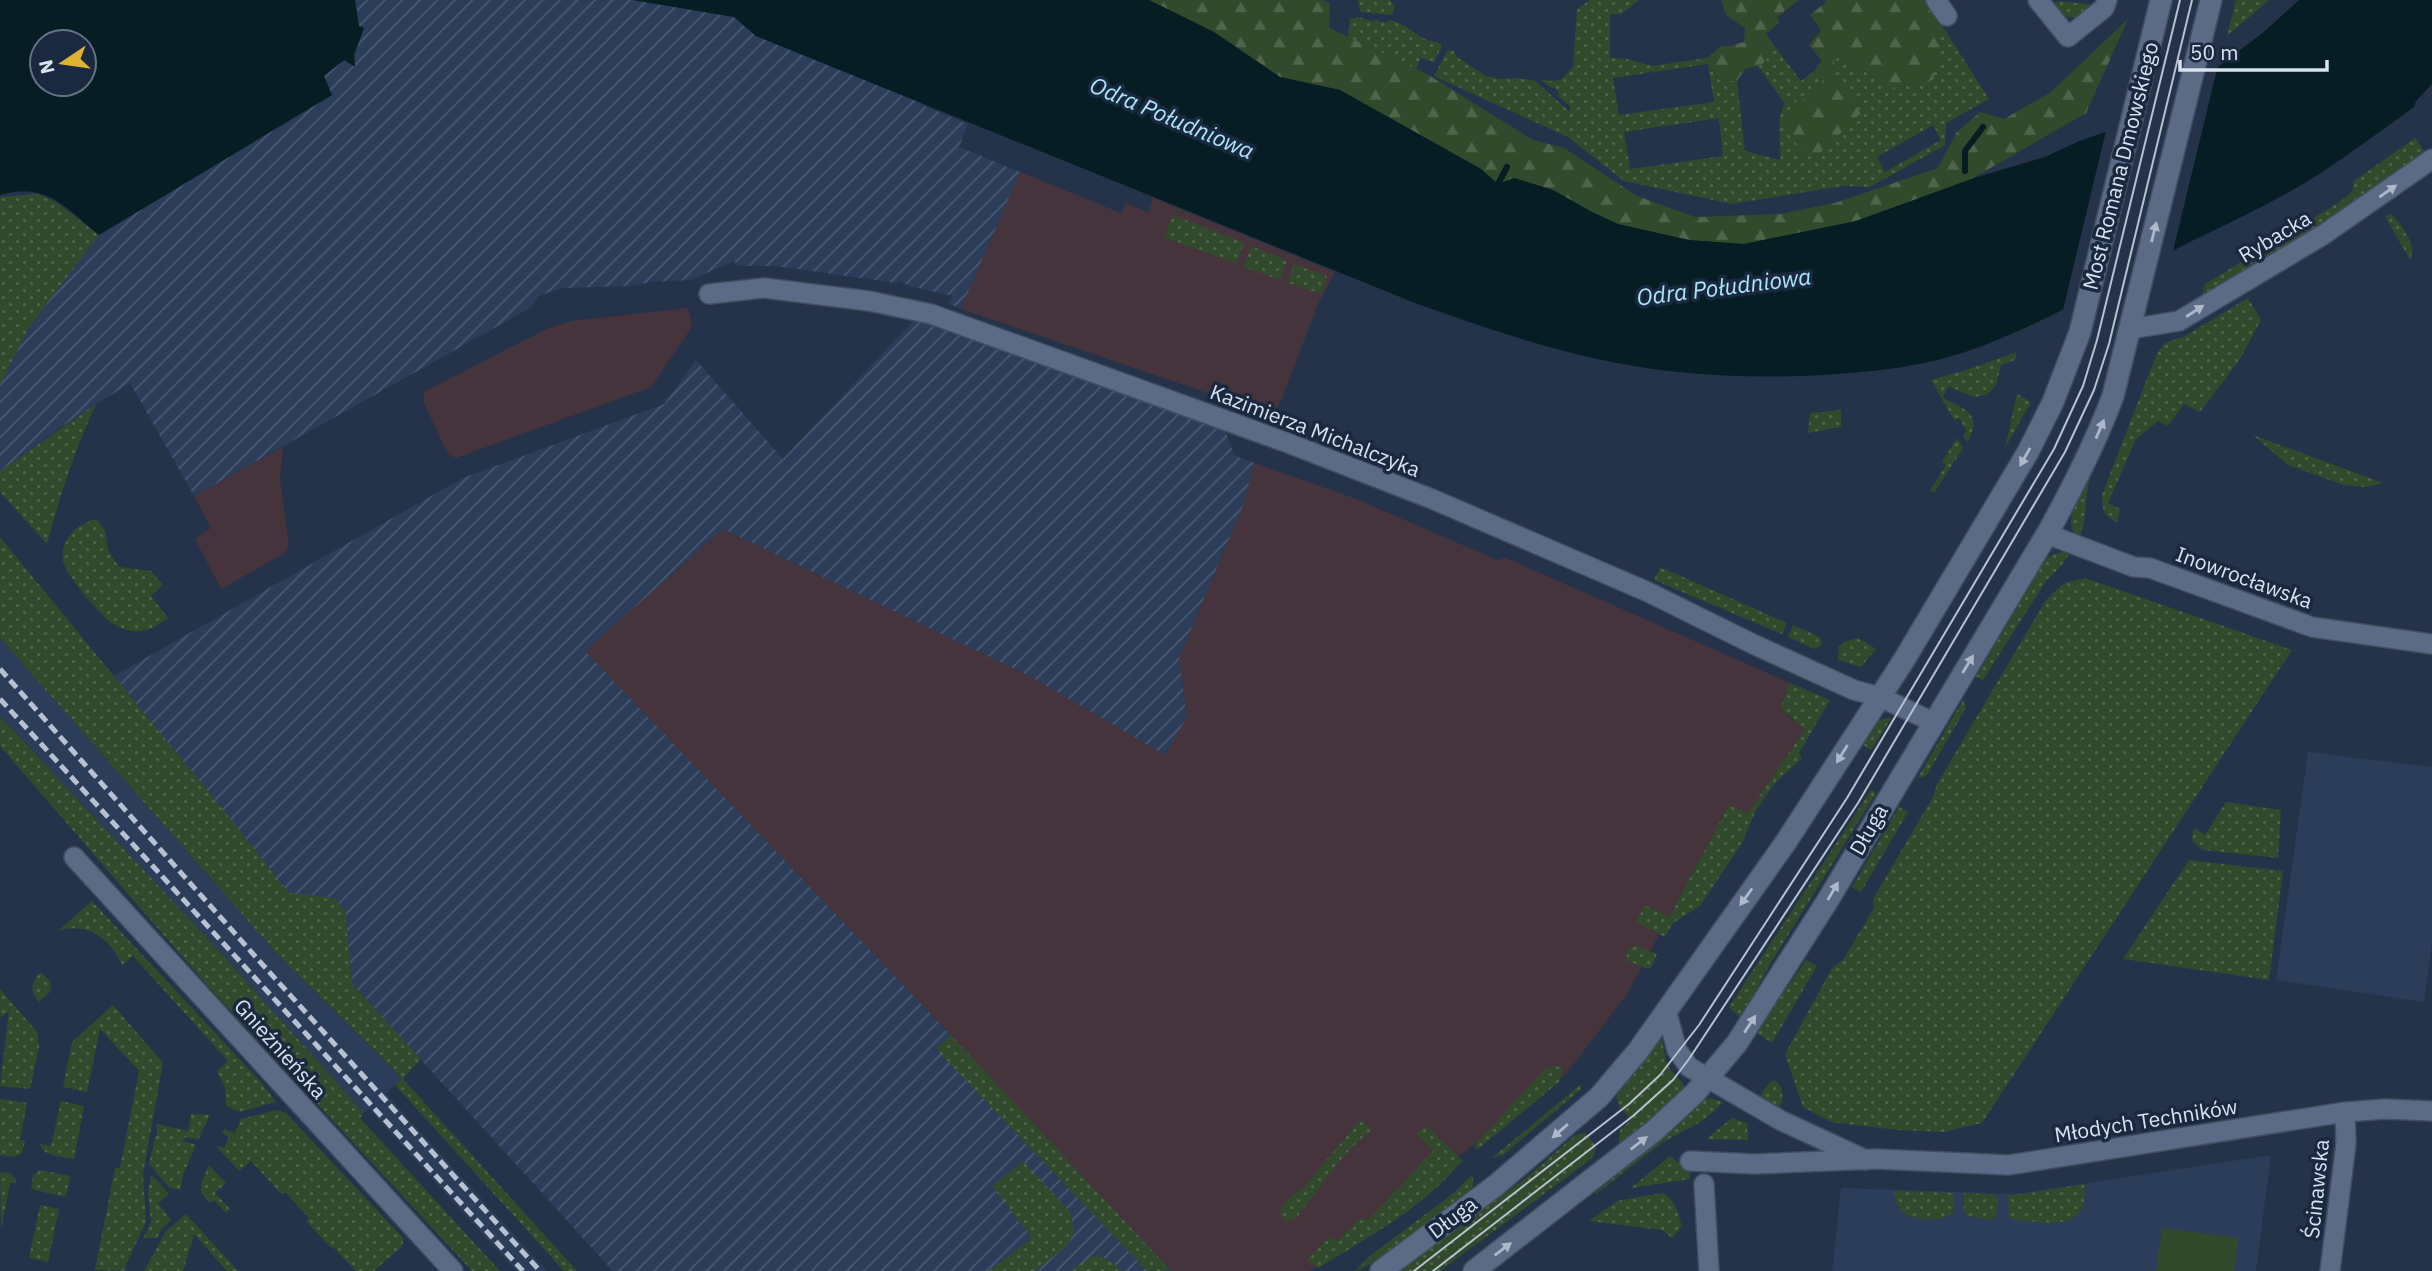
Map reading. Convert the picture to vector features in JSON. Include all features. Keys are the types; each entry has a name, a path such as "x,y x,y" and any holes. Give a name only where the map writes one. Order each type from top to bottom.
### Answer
{"street":[{"path":"2038,0 2068,37 2104,8 2107,0"},
{"name":"Most Romana Dmowskiego","path":"2080,332 2161,0"},
{"name":"Długa","path":"1474,1271 1654,1131 1695,1093 1735,1046 1828,900 2047,534 2101,429 2116,388 2211,0"},
{"name":"Rybacka","path":"2130,329 2179,321 2323,235 2432,159"},
{"name":"Kazimierza Michalczyka","path":"709,294 764,288 869,301 931,314 1288,443 1432,499 1648,592 1755,645 1933,722"},
{"name":"Długa","path":"1381,1271 1496,1186 1599,1097 1638,1051 1786,842 1958,571 2028,452 2053,402 2080,332"},
{"name":"Inowrocławska","path":"2047,534 2134,567 2150,568 2312,627 2432,644"},
{"name":"Gnieźnieńska","path":"74,857 453,1271"},
{"name":"Młodych Techników","path":"1666,1010 1676,1050 1689,1067 1780,1120 1867,1160"},
{"name":"Młodych Techników","path":"1690,1161 1754,1164 1867,1160 2029,1164 2345,1112 2385,1109 2432,1111"},
{"name":"Ścinawska","path":"2330,1271 2346,1144 2345,1112"},
{"path":"1704,1184 1709,1271"}],"shaded area":[{"path":"355,0 633,0 734,17 756,36 921,101 922,105 968,124 959,147 1020,172 961,309 949,304 952,296 909,286 900,281 896,283 775,266 738,266 734,261 691,280 631,286 562,288 539,296 530,308 194,496 130,383 64,425 0,471 0,197 38,194 57,203 99,235 345,60 355,66 354,55 364,28 359,27"},
{"path":"1020,172 1121,213 1126,203 1148,212 1153,198 1335,272 1318,304 1281,401 1272,415 961,309"},
{"path":"688,308 692,322 690,330 651,387 456,458 448,454 423,401 425,391 549,328 572,321"},
{"path":"914,320 965,335 1225,430 1234,455 1254,463 1243,506 1179,658 1187,717 1165,755 1031,677 723,529 585,651 1171,1271 613,1271 352,984 345,911 289,893 114,676 463,478 664,404 696,360 783,459"},
{"path":"283,447 280,480 289,546 283,554 221,589 195,539 211,528 194,496"},
{"path":"1254,463 1354,498 1497,560 1506,558 1790,683 1782,703 1788,717 1806,728 1748,813 1729,805 1627,994 1567,1073 1310,1271 1171,1271 926,1009 584,651 723,529 1031,677 1165,754 1187,717 1179,658 1243,506"},
{"path":"0,638 277,954 402,1078 386,1094 547,1271 516,1271 369,1109 364,1113 220,952 0,716"},
{"path":"2308,752 2432,767 2432,943 2424,1002 2276,980"},
{"path":"2271,1155 2256,1271 1832,1271 1841,1188 2016,1194"}],"green space":[{"path":"1149,0 1322,0 1330,3 1329,28 1427,74 1533,140 1564,148 1637,196 1695,217 1780,214 1835,203 1938,168 1957,132 1980,112 2004,119 2051,92 2128,19 2086,113 1966,182 1856,221 1744,244 1689,240 1618,224 1553,190 1514,178 1498,184 1481,169 1340,90 1280,77 1214,32"},
{"path":"1358,0 1390,0 1395,6 1392,15 1360,12"},
{"path":"1590,0 1639,0 1621,14 1610,14 1610,58 1627,59 1652,66 1707,58 1719,80 1737,81 1745,151 1780,160 1780,117 1785,104 1758,66 1762,65 1775,47 1801,81 1817,69 1823,78 1817,93 1794,103 1839,133 1860,113 1844,89 1829,78 1836,56 1843,53 1848,61 1891,88 1932,80 1943,27 1989,99 1946,123 1945,145 1870,187 1843,186 1732,204 1624,181 1568,137 1434,76 1447,51 1453,50 1457,57 1486,76 1535,81 1570,112 1570,106 1558,96 1559,93 1554,87 1540,79 1561,80 1573,67 1577,9","holes":["1708,64 1714,102 1619,115 1613,78","1719,118 1723,156 1630,169 1624,132","1933,125 1941,140 1885,172 1877,157"]},
{"path":"1721,0 1799,0 1777,17 1780,22 1766,34 1775,47 1762,65 1745,69 1737,81 1720,80 1708,64 1707,58 1721,46 1744,42 1745,28 1726,15"},
{"path":"1825,0 1927,0 1943,27 1933,80 1891,88 1848,61 1843,53 1836,56 1829,78 1844,89 1861,113 1818,155 1800,151 1784,122 1794,103 1817,93 1823,79 1816,67 1822,61 1809,45 1821,30 1810,15 1826,2"},
{"path":"2236,0 2269,0 2227,36"},
{"path":"2058,1 2088,4 2092,7 2071,18 2053,4"},
{"path":"1358,17 1371,21 1397,22 1424,39 1442,46 1434,62 1421,58 1416,69 1348,37 1350,19"},
{"path":"2415,138 2425,152 2332,220 2201,297 2205,284 2338,203 2352,192 2354,181"},
{"path":"38,194 57,203 99,235 29,327 0,385 0,197"},
{"path":"2390,214 2409,239 2412,250 2410,260 2385,216"},
{"path":"1173,215 1244,243 1237,264 1164,237"},
{"path":"1251,246 1287,261 1280,280 1244,267"},
{"path":"1294,264 1327,276 1321,294 1288,283"},
{"path":"2248,298 2261,320 2238,362 2200,412 2184,404 2168,426 2158,421 2136,439 2108,503 2120,509 2117,522 2113,520 2105,512 2102,495 2157,353 2165,343 2185,336"},
{"path":"2017,352 2015,360 2001,365 1996,385 1987,395 1973,397 1948,386 1943,398 1965,410 1973,419 1972,433 1967,442 1963,435 1967,432 1959,418 1954,420 1931,380"},
{"path":"2017,394 2031,402 2005,448"},
{"path":"96,404 68,473 47,544 0,492 0,471"},
{"path":"1841,410 1841,427 1808,433 1810,413"},
{"path":"2253,435 2383,483 2367,487 2344,485 2288,465"},
{"path":"1957,438 1963,448 1934,493 1930,491 1946,465 1942,462"},
{"path":"2090,478 2084,523 2079,537 2073,531 2071,516"},
{"path":"97,519 105,531 108,550 119,567 151,571 163,585 151,596 168,618 154,627 136,631 113,624 84,594 65,567 63,553 67,539 83,524"},
{"path":"0,537 289,893 335,898 345,911 352,984 421,1059 403,1079 577,1271 564,1271 395,1085 402,1078 277,954 0,638"},
{"path":"2070,553 2046,581 1983,680 1976,677 2045,560 2053,554"},
{"path":"1660,567 1787,623 1782,634 1654,580"},
{"path":"2085,578 2292,650 1982,1123 1944,1132 1831,1122 1803,1107 1785,1054 1832,968 1843,960 1874,908 1873,899 1933,797 1937,784 2046,600 2064,583"},
{"path":"1793,625 1820,637 1822,645 1815,649 1788,637"},
{"path":"1858,638 1876,649 1861,667 1838,660 1839,646"},
{"path":"1790,683 1830,700 1799,753 1802,758 1774,784 1755,812 1742,843 1700,906 1673,923 1665,937 1636,922 1645,905 1669,917 1729,805 1748,813 1805,729 1782,710"},
{"path":"1963,700 1966,708 1927,775 1918,777"},
{"path":"0,716 220,952 364,1113 360,1118 500,1271 472,1271 207,985 0,746"},
{"path":"1892,717 1871,750 1863,745 1879,720"},
{"path":"1871,790 1875,795 1767,969 1741,1019 1729,1007"},
{"path":"2226,802 2281,810 2278,858 2203,850 2193,842 2194,828 2205,835"},
{"path":"1899,807 1908,812 1861,892 1852,887"},
{"path":"2189,860 2283,871 2269,980 2123,959"},
{"path":"92,901 261,1082 276,1102 240,1112 226,1106 225,1088 217,1071 228,1061 133,956 122,965 111,947 97,934 79,928 58,931"},
{"path":"1636,945 1657,954 1651,968 1625,960 1630,948"},
{"path":"1806,960 1817,966 1772,1043 1756,1032"},
{"path":"41,972 51,983 50,992 39,1002 32,987"},
{"path":"0,989 37,1032 39,1047 30,1089 0,1086 9,1011 0,1018"},
{"path":"113,1005 163,1063 143,1174 146,1222 126,1265 126,1271 95,1270 115,1168 120,1168 139,1071 100,1029 87,1092 63,1087 72,1042"},
{"path":"951,1035 1171,1271 1147,1271 936,1049"},
{"path":"1659,1039 1662,1040 1668,1066 1685,1088 1618,1148 1620,1130 1631,1120 1619,1106 1616,1096"},
{"path":"1556,1066 1563,1068 1559,1082 1477,1150 1474,1146 1545,1069"},
{"path":"1774,1080 1782,1089 1780,1108 1760,1096"},
{"path":"1581,1084 1581,1089 1503,1155 1492,1158"},
{"path":"1709,1098 1724,1102 1702,1121 1663,1142 1595,1193 1652,1146 1699,1102"},
{"path":"0,1099 27,1103 20,1140 25,1141 22,1153 15,1157 0,1155"},
{"path":"61,1101 84,1106 74,1159 49,1154 40,1144 51,1146"},
{"path":"277,1110 286,1113 403,1238 403,1245 374,1271 356,1271 306,1221 309,1218 285,1192 281,1194 251,1161 239,1171 216,1146 224,1148 229,1137 222,1133 224,1129 235,1133 241,1119"},
{"path":"191,1114 210,1115 198,1140 185,1137 183,1141 196,1145 183,1175 180,1190 170,1188 149,1164 157,1135 157,1124 188,1131"},
{"path":"1732,1118 1747,1123 1748,1140 1706,1139"},
{"path":"1360,1120 1372,1130 1340,1161 1295,1219 1288,1221 1280,1216 1286,1202 1305,1186"},
{"path":"1424,1127 1429,1128 1463,1161 1440,1185 1408,1211 1318,1268 1307,1259 1331,1236 1337,1241 1361,1218 1368,1219 1372,1216 1433,1151 1417,1134"},
{"path":"1585,1132 1596,1148 1591,1159 1440,1271 1398,1271 1527,1177 1574,1136"},
{"path":"1670,1156 1689,1165 1690,1179 1631,1188"},
{"path":"1023,1161 1070,1212 1074,1232 1068,1245 1035,1271 989,1271 1032,1238 992,1186"},
{"path":"209,1165 226,1183 215,1193 230,1209 226,1213 214,1200 210,1203 201,1193 201,1184"},
{"path":"40,1170 70,1176 66,1197 31,1189 33,1176"},
{"path":"0,1172 10,1173 16,1179 16,1183 10,1183 1,1230"},
{"path":"151,1174 169,1194 158,1203 171,1220 162,1228 157,1238 143,1238 151,1223 148,1193"},
{"path":"1473,1174 1473,1187 1466,1195 1392,1250 1355,1271 1371,1255 1450,1196"},
{"path":"2085,1184 2080,1211 2064,1222 2015,1220 2009,1216 2008,1195"},
{"path":"1894,1191 1954,1193 1953,1212 1936,1219 1921,1219 1908,1215 1897,1205"},
{"path":"1662,1193 1673,1202 1682,1226 1672,1238 1662,1230 1589,1221 1617,1201"},
{"path":"1964,1193 1998,1195 1996,1217 1990,1220 1967,1216 1964,1210"},
{"path":"40,1205 59,1209 48,1262 29,1258"},
{"path":"186,1214 238,1271 227,1271 194,1234 183,1271 144,1271 166,1231"},
{"path":"2162,1228 2238,1238 2234,1271 2156,1271"},
{"path":"1092,1256 1108,1260 1122,1271 1071,1271"}],"water":[{"path":"0,0 355,0 359,26 364,28 354,55 355,67 344,60 324,76 332,95 99,235 55,200 43,194 16,192 0,195"},
{"name":"Odra Południowa","path":"633,0 1149,0 1214,32 1280,77 1340,90 1481,169 1498,184 1514,178 1553,190 1618,224 1689,240 1744,244 1856,221 1974,178 2045,157 2116,128 2218,67 2265,31 2299,0 2432,0 2432,84 2416,101 2414,107 2308,181 2064,309 1990,343 1933,361 1885,369 1810,376 1730,376 1676,372 1596,359 1466,321 1415,303 756,36 734,17"}],"pier":[{"path":"2219,61 2172,255 2062,314 2107,127"}],"waterway":[{"path":"1965,171 1965,151 1983,127"},
{"path":"1498,184 1507,167"}],"tram line":[{"path":"1414,1271 1629,1104 1660,1075 1699,1025 1847,798 2054,449 2083,386 2097,340 2180,0"},
{"path":"1433,1271 1633,1116 1673,1080 1858,803 2065,452 2094,390 2109,344 2192,0"}],"railway":[{"path":"0,669 540,1271"},
{"path":"0,699 523,1271"}]}
